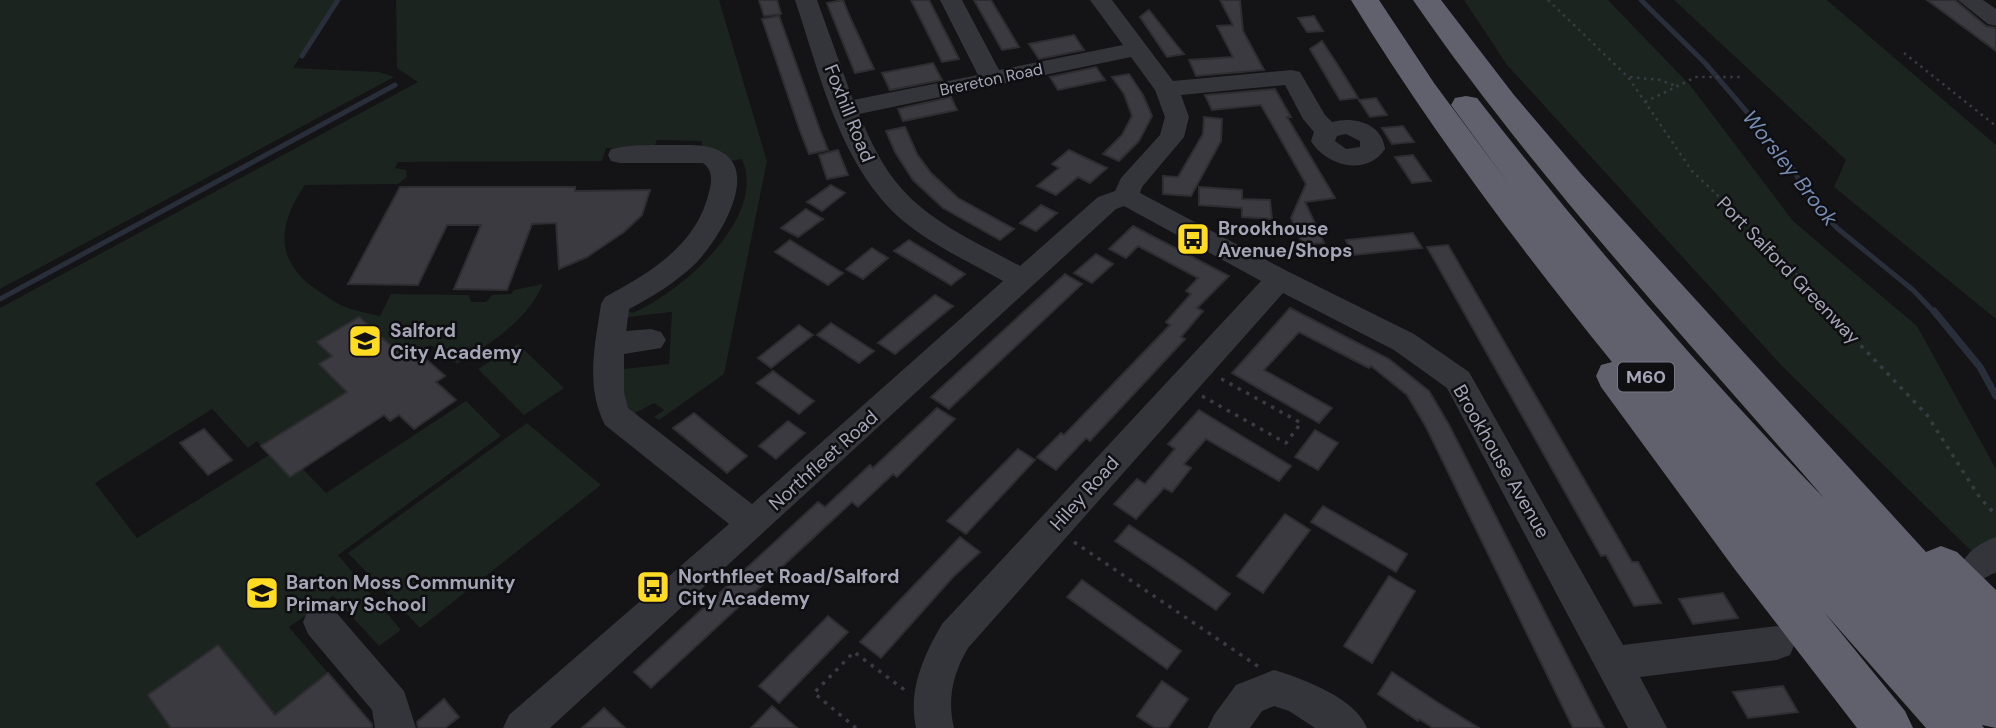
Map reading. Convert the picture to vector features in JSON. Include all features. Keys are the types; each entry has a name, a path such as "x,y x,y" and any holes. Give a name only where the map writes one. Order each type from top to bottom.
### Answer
{"highway":[{"name":"M60","path":"1365,0 1429,98 1578,295 1735,480 1959,728"},
{"name":"M60","path":"1394,0 1495,145 1612,288 1810,511 1996,707"},
{"path":"1427,0 1503,102 1570,183 1996,662"},
{"path":"1518,218 1581,329 1641,412 1775,587 1888,728"},
{"path":"1718,350 1815,440 1996,621"}],"street":[{"name":"Foxhill Road","path":"806,0 846,109 873,170 892,195 910,213 1022,279"},
{"path":"951,0 992,79"},
{"path":"1101,0 1167,89 1177,117 1172,136 1130,184 1126,196"},
{"path":"1969,0 1996,19"},
{"name":"Brereton Road","path":"846,109 1136,49"},
{"path":"1167,89 1292,77 1315,119 1327,131"},
{"path":"620,155 711,156 718,162 724,176 722,197 704,236 668,272 640,292 615,304 609,405 616,416 744,517 755,522"},
{"name":"Brookhouse Avenue","path":"1126,196 1279,279 1404,342 1458,380 1509,469 1648,728"},
{"name":"Northfleet Road","path":"522,728 755,522 1107,203 1126,196"},
{"name":"Hiley Road","path":"935,728 932,693 942,658 955,636 1279,279"},
{"path":"611,344 651,340"},
{"path":"321,622 391,704 391,720 397,728"},
{"path":"1614,663 1777,643"},
{"path":"1227,728 1249,698 1274,688 1299,696 1348,728"}],"path":[{"name":"Port Salford Greenway","path":"1548,0 1628,77 1692,171 1775,250 1844,329 1901,385 1927,415 1980,498 1996,514"},
{"path":"1904,53 1996,126"},
{"path":"1628,77 1660,80 1676,86"},
{"path":"1645,102 1696,77 1740,77"},
{"path":"1190,376 1301,422 1286,443 1190,376"},
{"path":"1053,527 1261,668"},
{"path":"856,728 814,693 854,652 909,693 932,693"}],"shaded area":[{"path":"0,0 338,0 293,68 379,72 394,77 0,289"},
{"path":"396,0 719,0 767,161 724,374 659,420 654,417 664,410 654,403 628,417 614,353 624,353 623,369 669,364 672,312 628,317 626,338 623,307 632,313 651,303 673,289 714,251 731,229 742,205 747,182 742,159 731,161 723,152 702,148 702,141 657,140 654,148 606,148 602,161 398,162 395,168 406,170 407,177 398,184 305,185 295,200 285,230 288,256 305,281 343,306 380,316 391,294 469,295 471,302 486,302 492,295 511,294 514,290 543,284 518,320 482,349 457,364 431,345 407,360 359,317 332,356 319,365 335,380 362,382 261,446 257,441 248,448 212,409 95,483 137,538 269,455 290,477 303,469 326,493 466,401 501,436 338,555 401,630 379,646 333,596 289,627 328,673 275,715 218,645 148,695 171,728 0,728 0,308 418,82 397,68"},
{"path":"1464,0 1608,0 1690,85 1793,221 1917,326 1996,469 1996,575 1783,367 1507,65"},
{"path":"1674,0 1827,0 1996,145 1996,319 1834,187 1846,160"},
{"path":"518,344 564,388 524,415 478,369"},
{"path":"527,423 601,485 420,628 348,553"}],"building":[{"path":"759,0 777,0 781,14 764,16"},
{"path":"843,0 874,69 855,73 827,3"},
{"path":"911,0 929,0 959,59 942,62"},
{"path":"974,0 991,0 1019,47 1002,50"},
{"path":"1220,0 1240,0 1243,31 1264,70 1196,76 1189,60 1233,57 1217,26 1233,25"},
{"path":"1927,0 1955,0 1986,26 1996,28 1996,51"},
{"path":"1149,10 1184,54 1167,57 1140,17"},
{"path":"779,16 828,150 809,154 800,131 762,19"},
{"path":"1314,16 1323,31 1307,32 1298,18"},
{"path":"1074,35 1084,50 1039,59 1029,44"},
{"path":"1322,41 1358,98 1340,100 1310,49"},
{"path":"933,63 942,80 890,90 882,73"},
{"path":"1096,67 1105,80 1058,90 1050,77"},
{"path":"1129,74 1143,95 1152,116 1139,141 1119,161 1103,154 1122,135 1132,116 1124,94 1112,77"},
{"path":"1275,89 1291,117 1287,117 1335,198 1305,202 1324,243 1303,245 1291,218 1306,184 1261,105 1212,110 1205,95"},
{"path":"951,97 957,110 903,121 898,109"},
{"path":"1376,98 1387,115 1370,117 1359,100"},
{"path":"1204,117 1222,119 1221,141 1191,196 1163,194 1163,176 1178,177 1203,134"},
{"path":"1403,126 1414,142 1392,144 1382,128"},
{"path":"905,127 917,154 931,173 958,198 1014,229 1000,240 943,208 913,180 895,152 886,131"},
{"path":"838,150 848,175 827,179 819,155"},
{"path":"1069,150 1107,168 1090,183 1078,177 1056,195 1037,186 1059,168 1052,164"},
{"path":"1413,155 1431,181 1412,183 1395,157"},
{"path":"831,185 845,193 822,211 807,202"},
{"path":"400,187 650,190 642,215 624,232 587,257 559,269 556,223 532,224 507,290 454,289 481,225 447,225 418,285 348,284"},
{"path":"1199,187 1242,190 1242,199 1270,200 1272,219 1242,217 1242,208 1199,205"},
{"path":"1041,205 1057,213 1036,231 1020,223"},
{"path":"806,209 823,219 798,237 781,228"},
{"path":"1133,226 1229,276 1197,308 1203,311 1181,337 1185,339 1090,441 1086,438 1056,470 1037,457 1061,433 1064,435 1170,325 1166,322 1191,294 1186,291 1198,278 1138,246 1126,258 1109,249"},
{"path":"1413,233 1422,248 1353,255 1346,240"},
{"path":"790,240 843,273 828,285 775,252"},
{"path":"909,240 965,274 951,285 894,251"},
{"path":"1448,245 1632,562 1638,562 1661,603 1634,606 1606,555 1601,556 1427,247"},
{"path":"872,248 888,258 863,279 846,269"},
{"path":"1096,254 1113,264 1092,283 1074,273"},
{"path":"1065,274 1082,284 949,409 931,397"},
{"path":"935,295 953,306 895,354 878,343"},
{"path":"1290,308 1389,359 1429,391 1448,423 1604,728 1573,728 1426,427 1407,395 1371,366 1369,368 1299,332 1264,370 1332,408 1319,423 1232,373"},
{"path":"359,317 407,360 419,353 445,376 436,382 456,400 414,429 399,415 390,421 384,415 290,477 261,446 347,392 319,364 332,356 317,342"},
{"path":"831,323 874,351 859,363 817,335"},
{"path":"799,325 813,335 771,368 758,358"},
{"path":"773,371 814,401 799,414 757,383"},
{"path":"937,408 955,419 897,477 893,474 858,507 852,502 651,688 634,672 818,502 825,507 870,465 873,468"},
{"path":"1199,410 1291,466 1279,481 1206,439 1184,464 1191,468 1172,492 1164,488 1136,519 1114,504 1137,479 1145,484 1175,449 1168,444"},
{"path":"694,413 747,456 727,473 673,428"},
{"path":"788,421 805,433 776,459 759,446"},
{"path":"204,429 232,460 208,475 180,443"},
{"path":"1315,430 1338,443 1318,470 1295,457"},
{"path":"1018,449 1035,460 966,534 947,521"},
{"path":"1323,506 1407,554 1396,572 1311,522"},
{"path":"1285,514 1310,530 1263,593 1237,576"},
{"path":"1129,525 1230,594 1216,610 1115,541"},
{"path":"960,537 980,552 953,577 881,658 860,642"},
{"path":"1389,576 1415,591 1372,663 1344,646"},
{"path":"1082,580 1181,651 1167,669 1067,597"},
{"path":"1723,593 1738,618 1693,624 1679,599"},
{"path":"828,616 848,632 779,703 759,686"},
{"path":"218,645 275,715 328,673 372,724 372,728 171,728 148,695"},
{"path":"1392,672 1479,728 1433,728 1419,719 1418,721 1378,694"},
{"path":"1162,681 1188,699 1168,728 1155,728 1137,716"},
{"path":"1783,686 1798,712 1748,718 1733,692"},
{"path":"444,699 459,717 445,728 418,728 417,722"},
{"path":"772,706 797,728 751,728"},
{"path":"604,708 625,728 582,728"}],"waterway":[{"path":"302,56 338,0"},
{"name":"Worsley Brook","path":"1641,0 1705,63 1788,160 1809,198 1837,228 1913,290 1935,313"},
{"path":"0,299 395,85"},
{"name":"Worsley Brook","path":"1934,311 1980,367 1996,396"}],"place":[{"name":"Brookhouse Avenue/Shops","path":"1193,239"},
{"name":"Salford City Academy","path":"365,341"},
{"name":"Northfleet Road/Salford City Academy","path":"653,587"},
{"name":"Barton Moss Community Primary School","path":"262,593"}]}
